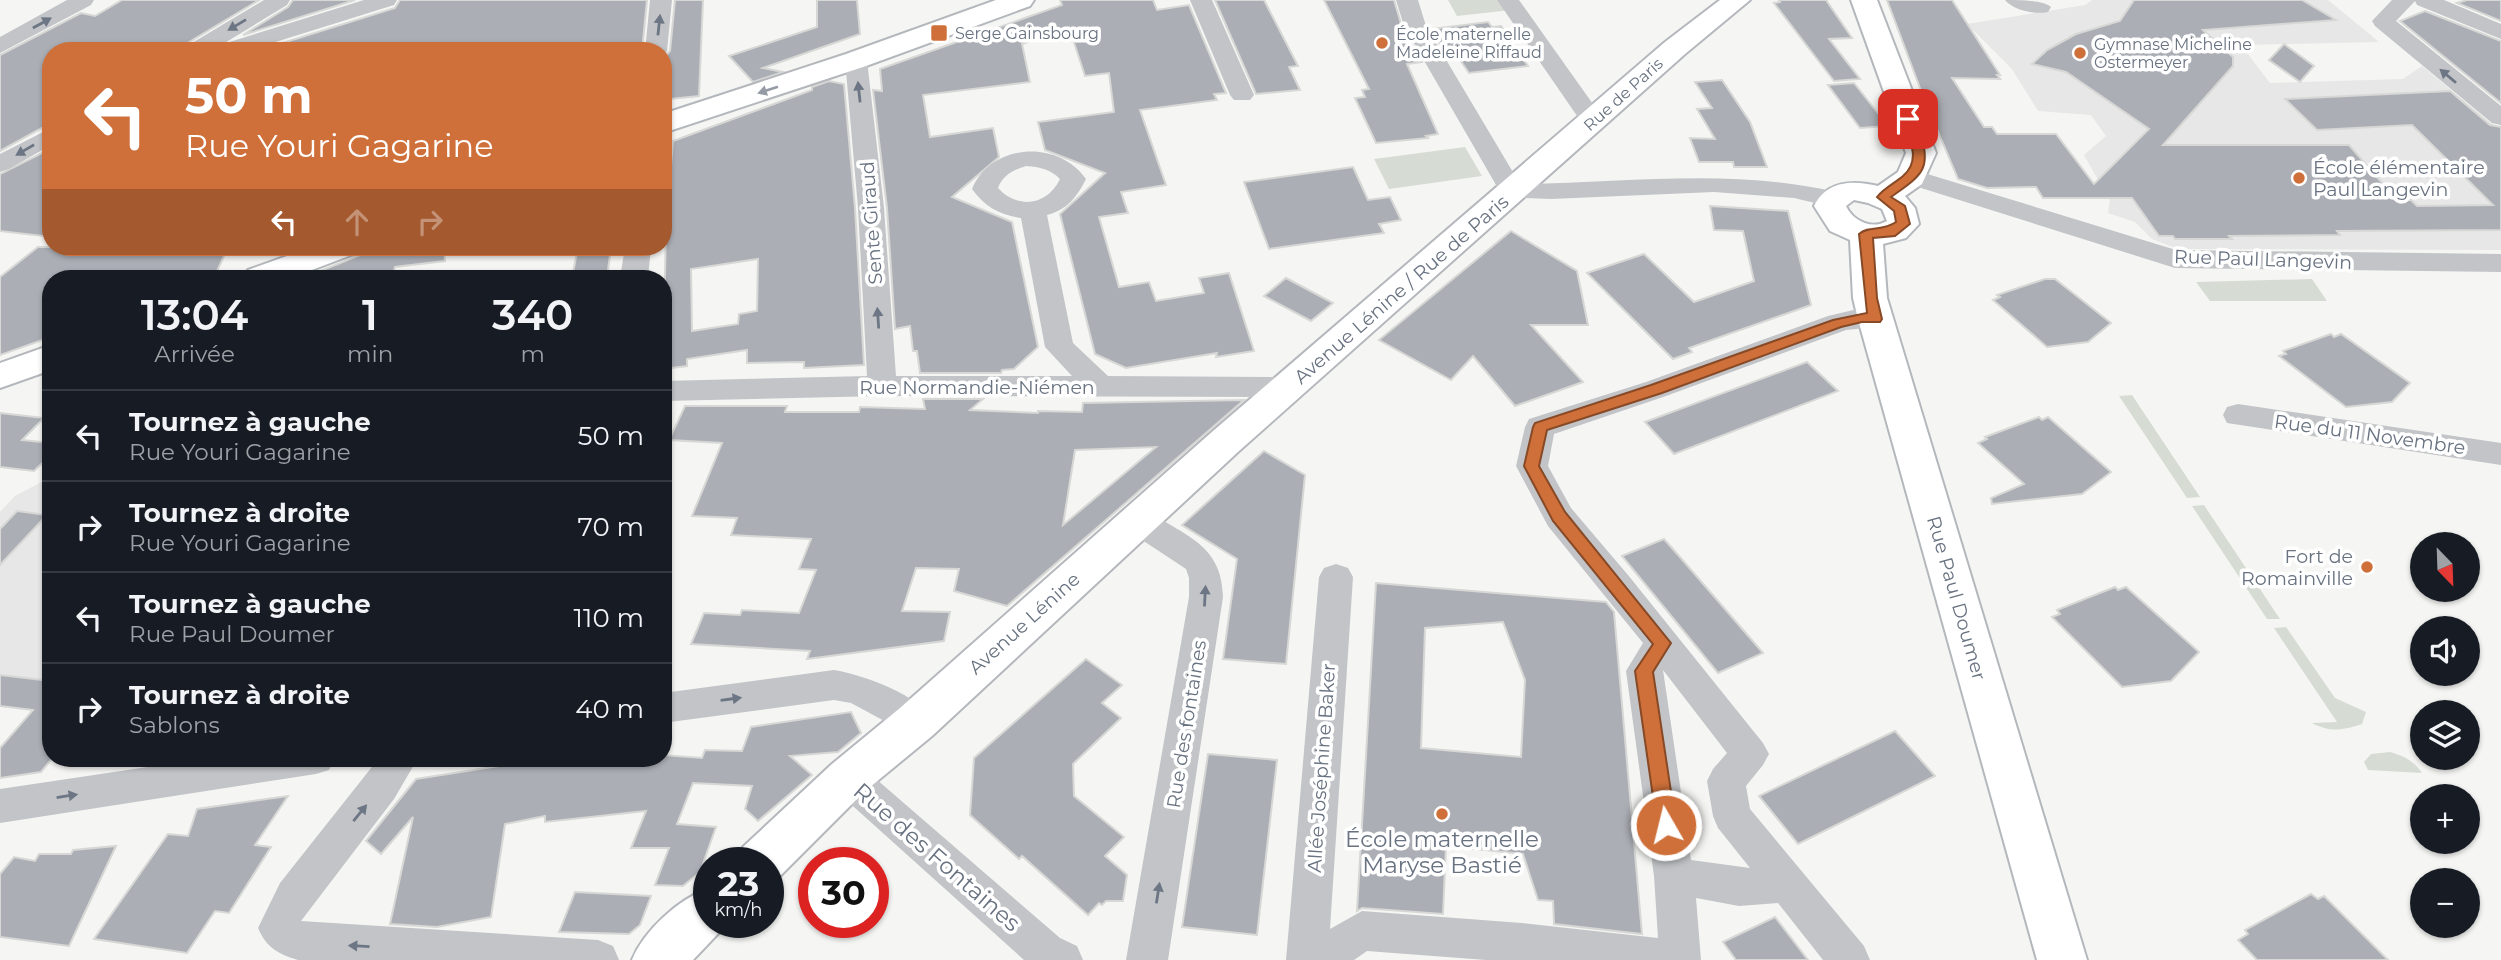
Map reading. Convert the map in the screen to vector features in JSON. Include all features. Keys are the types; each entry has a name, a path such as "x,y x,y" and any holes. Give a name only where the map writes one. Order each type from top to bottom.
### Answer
{"street":[{"path":"0,46 83,0"},
{"path":"210,42 279,0"},
{"path":"252,42 386,0"},
{"path":"657,42 662,0"},
{"path":"672,121 856,60 1021,0"},
{"path":"1201,0 1242,95"},
{"path":"1407,0 1415,26 1512,192 1713,185 1803,190 1832,199 1854,191 1883,197 1900,209 1903,224 1890,233 1866,234 1837,221 1832,213 1832,199"},
{"path":"1508,0 1593,121"},
{"name":"Rue de Paris","path":"1512,192 1675,48 1737,0"},
{"path":"1864,0 1921,153 1911,177 1883,197"},
{"path":"2016,0 2040,7"},
{"path":"2405,0 2383,21 2501,118"},
{"path":"2425,0 2501,32"},
{"name":"Sente Giraud","path":"856,60 871,208 882,386"},
{"path":"0,164 42,140"},
{"name":"Rue Paul Langevin","path":"1911,177 2175,259 2501,262"},
{"name":"Avenue Lénine / Rue de Paris","path":"1290,387 1512,192"},
{"path":"1033,210 1059,347 1101,387"},
{"name":"Rue Paul Doumer","path":"1866,234 1870,298 1875,319 2062,960"},
{"path":"281,270 318,256"},
{"path":"1849,960 1732,816 1726,780 1750,754 1559,517 1532,466 1540,427 1656,389 1838,323 1862,317 1875,319"},
{"path":"1015,387 1059,347"},
{"path":"0,376 42,360"},
{"name":"Rue Normandie-Niémen","path":"672,391 882,386 1290,387"},
{"name":"Avenue Lénine","path":"777,847 848,778 916,722 1290,387"},
{"name":"Rue du 11 Novembre","path":"2238,415 2501,454"},
{"name":"Rue des fontaines","path":"1138,521 1199,561 1206,578 1206,597 1147,960"},
{"name":"Allée Joséphine Baker","path":"1307,960 1336,577"},
{"path":"1318,960 1362,931 1522,943 1679,960 1674,876 1644,671 1662,643"},
{"path":"672,707 834,685 858,689 916,722"},
{"path":"0,806 257,767"},
{"path":"393,767 282,916 278,928 282,934 307,943 598,960"},
{"name":"Rue des Fontaines","path":"848,778 1045,952 1062,960"},
{"path":"1674,876 1739,887 1788,884"},
{"path":"657,960 693,926"}],"shaded area":[{"path":"1448,0 1505,0 1511,10 1457,16"},
{"name":"École élémentaire Paul Langevin","path":"2092,0 2328,0 2379,42 2241,45 2270,83 2403,79 2422,66 2501,131 2501,250 2178,249 2152,239 2135,222 2108,213 2110,201 2084,155 2106,136 2091,115 2038,111 2012,69 1967,24 2085,5"},
{"path":"1465,147 1482,176 1389,189 1374,159"},
{"path":"2312,279 2327,301 2210,301 2196,282"},
{"path":"2132,395 2200,497 2187,498 2119,396"},
{"path":"42,482 42,680 0,674 0,512 15,496"},
{"path":"2204,505 2280,619 2267,619 2192,506"},
{"path":"2286,627 2335,698 2366,712 2362,724 2337,730 2312,723 2337,722 2274,628"},
{"path":"2390,752 2400,755 2410,761 2410,770 2420,770 2422,773 2368,770 2364,762 2371,754"}],"building":[{"path":"122,0 259,0 189,42 42,42 42,128 0,151 0,55 81,13 95,16"},
{"path":"293,0 355,0 243,35 288,7"},
{"path":"400,0 647,0 643,42 286,42 395,8"},
{"path":"675,0 703,0 699,96 672,99 671,42"},
{"path":"817,0 857,0 860,34 763,68 783,72 753,82 729,56 817,27"},
{"path":"1060,0 1153,0 1157,10 1189,5 1226,93 1214,94 1217,100 1140,110 1166,185 1121,192 1128,213 1099,217 1119,287 1149,282 1156,301 1204,293 1199,278 1229,273 1254,351 1216,357 1217,353 1126,368 1095,354 1060,214 1105,173 1045,150 1038,122 1114,112 1109,73 1085,76 1069,27 1022,44 1030,82 923,95 930,137 993,128 999,157 952,197 1012,222 1038,347 1014,369 1002,370 1001,373 920,373 917,351 913,351 910,326 895,329 887,208 873,90 882,91 880,69 1062,5"},
{"path":"1215,0 1264,0 1298,66 1289,67 1300,90 1256,94"},
{"path":"1324,0 1394,0 1402,27 1422,62 1407,64 1438,134 1426,136 1428,138 1376,143 1355,98 1365,97 1362,90 1369,89"},
{"path":"1779,0 1826,0 1852,38 1829,39 1860,79 1834,81 1774,3 1780,2"},
{"path":"1887,0 1952,0 2000,75 1997,75 2000,79 1952,78 1984,127 1992,127 1997,134 2056,134 2094,184 2149,129 2066,72 2032,64 2047,50 2076,34 2120,21 2134,0 2302,0 2336,20 2203,30 2233,57 2233,66 2163,145 2349,145 2397,200 2411,200 2417,206 2493,205 2412,125 2317,130 2285,99 2450,91 2490,125 2501,127 2501,230 2337,231 2340,235 2175,239 2173,236 2159,236 2132,198 2043,198 2036,187 1987,188 1958,179"},
{"path":"2467,0 2501,0 2501,21 2457,3"},
{"path":"2425,11 2501,41 2501,103 2400,21"},
{"path":"1488,22 1492,27 1501,26 1528,66 1469,73 1458,57 1448,59 1431,29"},
{"path":"2284,44 2314,66 2300,82 2269,60"},
{"path":"1722,80 1750,122 1767,167 1734,167 1733,162 1699,162 1690,138 1715,139 1697,109 1712,108 1695,82"},
{"path":"829,81 844,84 855,208 864,365 804,368 804,362 747,363 747,350 687,359 687,366 672,368 672,270 665,270 665,256 672,256 673,141 812,90 812,87","holes":["758,259 757,311 739,314 738,324 692,331 691,269"]},
{"path":"1854,83 1888,126 1860,128 1828,85"},
{"path":"42,153 42,236 0,231 0,174"},
{"path":"1353,167 1368,200 1390,197 1401,220 1379,224 1384,233 1269,249 1244,182"},
{"path":"1710,206 1788,211 1811,305 1689,348 1692,352 1673,359 1587,273 1644,254 1694,302 1754,281 1743,231 1714,230"},
{"path":"1511,231 1577,271 1588,325 1531,325 1583,382 1515,406 1473,356 1451,380 1379,340"},
{"path":"38,247 42,247 42,256 224,256 218,270 42,270 42,340 0,355 0,277"},
{"path":"358,256 445,256 445,261 395,267 394,270 323,270"},
{"path":"576,256 610,256 608,270 574,270"},
{"path":"1286,278 1333,303 1311,321 1264,296"},
{"path":"2045,279 2055,279 2111,323 2088,342 2047,347 1993,300 2000,297 1997,295"},
{"path":"2331,334 2334,337 2341,334 2410,383 2392,402 2346,407 2279,356 2286,354 2283,351"},
{"path":"1807,362 1838,391 1674,454 1645,422"},
{"path":"923,399 983,399 970,410 1038,413 1082,412 1083,403 1244,400 1007,606 954,591 959,569 916,568 902,611 950,612 944,641 807,659 810,651 691,644 704,613 740,615 742,610 799,613 816,570 799,569 811,539 731,535 737,518 692,516 722,443 672,440 672,434 685,406 787,406 785,412 859,412 860,407 925,409","holes":["1156,447 1063,525 1075,450"]},
{"path":"0,413 42,418 22,440 42,442 42,463 34,471 0,467"},
{"path":"2039,417 2042,420 2048,417 2111,472 2082,494 1992,504 1991,498 2024,484 1978,443 1987,439 1985,437"},
{"path":"1264,451 1305,475 1286,664 1223,659 1237,559 1182,525"},
{"path":"17,511 42,514 42,520 0,565 0,529"},
{"path":"1664,539 1763,653 1718,673 1622,556"},
{"path":"1376,583 1606,602 1614,612 1642,934 1554,924 1553,901 1538,900 1523,854 1446,846 1443,914 1362,908 1357,911","holes":["1503,622 1525,680 1521,757 1421,748 1425,628"]},
{"path":"2115,587 2118,590 2126,587 2199,652 2171,681 2122,687 2052,617 2060,614 2057,610"},
{"path":"1086,659 1122,685 1102,703 1121,718 1073,764 1074,796 1124,837 1105,856 1127,875 1123,901 1106,901 1102,905 1099,903 1088,915 1022,856 1019,859 970,815 974,758"},
{"path":"0,675 42,680 42,767 45,767 41,772 0,778 0,748 33,710 0,706"},
{"path":"851,712 861,733 838,752 790,756 812,775 758,821 745,809 752,786 693,783 677,824 716,827 709,847 693,847 693,878 683,886 655,885 669,848 631,848 646,811 545,822 545,816 505,824 491,917 437,927 390,924 413,817 381,854 366,841 416,779 492,767 672,767 672,756 702,758 705,750 742,751 751,727"},
{"path":"1895,731 1935,776 1798,844 1759,796"},
{"path":"1208,754 1277,760 1257,935 1182,927"},
{"path":"288,796 255,845 271,847 229,913 215,911 187,953 94,939 168,834 188,836 197,809"},
{"path":"116,846 69,946 0,937 0,874 14,857 35,861 39,854 71,854 73,850"},
{"path":"575,892 651,896 640,925 629,934 559,932"},
{"path":"2311,894 2318,899 2324,896 2388,960 2257,960 2238,940 2248,934 2245,930"},
{"path":"1775,917 1808,960 1736,960 1723,942"}],"place":[{"name":"Serge Gainsbourg","path":"939,33"},
{"name":"École maternelle Madeleine Riffaud","path":"1382,43"},
{"name":"Gymnase Micheline Ostermeyer","path":"2080,53"},
{"name":"École élémentaire Paul Langevin","path":"2299,178"},
{"name":"Fort de Romainville","path":"2367,567"},
{"name":"École maternelle Maryse Bastié","path":"1442,814"}],"route":[{"path":"1666,825 1644,671 1662,643 1559,517 1532,466 1540,427 1656,389 1838,323 1862,317 1875,319 1870,298 1866,234 1890,233 1903,224 1904,217 1900,209 1883,197 1911,177 1918,165 1921,153 1908,119"}]}
